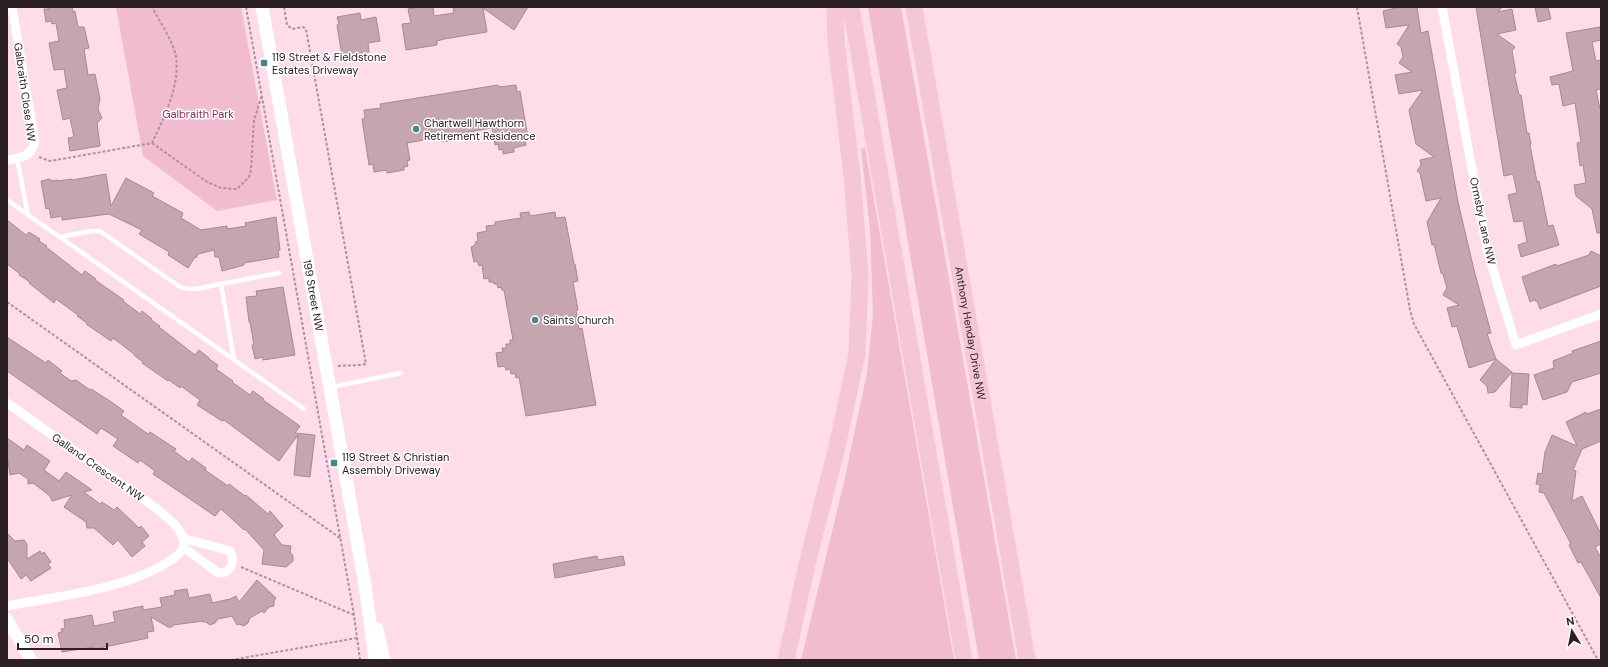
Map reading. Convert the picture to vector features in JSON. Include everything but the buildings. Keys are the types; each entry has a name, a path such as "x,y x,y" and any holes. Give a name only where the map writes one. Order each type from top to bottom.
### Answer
{"highway":[{"path":"786,660 808,560 836,451 857,354 860,276 852,175 836,42 835,7"},
{"path":"851,7 964,660"},
{"name":"Anthony Henday Drive NW","path":"914,7 1027,660"}],"main road":[{"name":"199 Street NW","path":"262,7 365,584 374,660"},
{"name":"199 Street NW","path":"365,584 380,638 384,660"}],"street":[{"name":"Galbraith Close NW","path":"7,160 29,153 34,147 34,137 12,7"},
{"name":"Ormsby Lane NW","path":"1442,7 1486,250 1516,345 1601,314"},
{"name":"Galland Crescent NW","path":"7,403 157,509 174,524 182,538 183,547"},
{"path":"7,606 104,587 136,579 150,573 174,558 179,554 183,547 218,573 226,572 231,568 232,555 226,549 182,538"},
{"path":"7,619 31,660"}],"lane":[{"path":"17,158 28,215"},
{"path":"7,200 304,409"},
{"path":"59,237 100,231 186,290 279,273"},
{"path":"221,284 234,360"},
{"path":"330,387 400,373"}],"path":[{"path":"152,7 176,56 176,67 172,95 152,143"},
{"path":"246,7 354,615 360,660"},
{"path":"284,7 287,25 292,29 303,27 306,29 366,364 311,371"},
{"path":"1357,7 1410,310 1414,324 1598,660"},
{"path":"29,153 44,160 56,160 152,143 207,182 221,188 237,189 249,177 251,170 254,120 262,94"},
{"path":"7,302 340,538"},
{"path":"232,564 354,615"},
{"path":"231,660 357,638"}],"green space":[{"name":"Galbraith Park","path":"116,7 241,7 277,200 217,211 143,156"},
{"path":"868,7 901,7 1016,660 979,660"},
{"path":"865,148 954,660 801,660 844,482 867,373 873,315 870,228 861,149"}],"place":[{"name":"119 Street & Fieldstone Estates Driveway","path":"264,63"},
{"name":"Chartwell Hawthorn Retirement Residence","path":"416,129"},
{"name":"Saints Church","path":"535,320"},
{"name":"119 Street & Christian Assembly Driveway","path":"334,463"}]}
